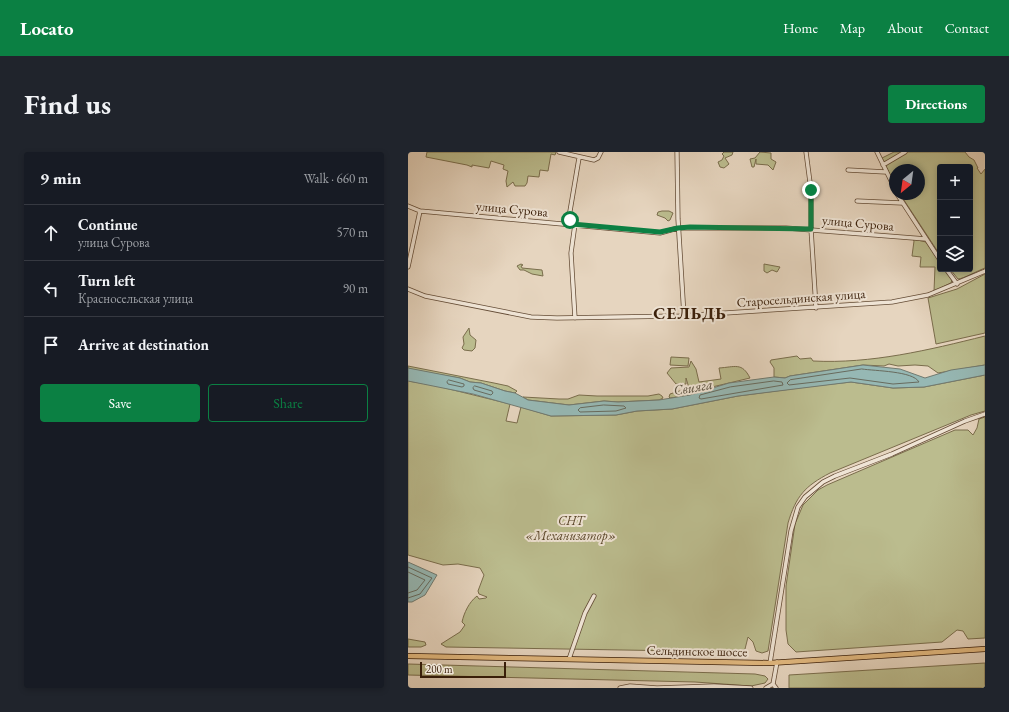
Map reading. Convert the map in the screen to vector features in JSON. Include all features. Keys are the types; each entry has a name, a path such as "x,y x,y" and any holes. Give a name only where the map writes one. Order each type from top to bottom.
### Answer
{"main road":[{"name":"Сельдинское шоссе","path":"408,656 770,663 985,649"}],"street":[{"path":"559,152 578,158 596,160 600,152"},
{"path":"677,152 678,228 684,316"},
{"path":"806,152 811,190 811,229 816,308"},
{"path":"877,152 889,178"},
{"path":"883,165 905,152"},
{"path":"574,318 571,253 573,224 569,217 578,158"},
{"path":"848,170 886,172"},
{"path":"901,200 937,256"},
{"path":"858,201 902,203"},
{"name":"улица Сурова","path":"408,206 420,211 660,232 678,228 811,229 926,239"},
{"path":"408,267 420,211"},
{"path":"812,237 817,230"},
{"name":"Старосельдинская улица","path":"408,289 425,296 520,315 544,318 684,316 892,302 916,298 957,284 985,271"},
{"path":"948,272 957,284"},
{"path":"770,663 791,531 798,507 805,497 823,482 835,476 892,454 965,421 985,414"},
{"path":"569,659 583,620 594,596"},
{"path":"776,688 773,684 777,662"},
{"path":"766,688 773,684"},
{"path":"620,688 630,686 657,688 714,686 751,688"}],"green space":[{"path":"427,152 556,152 555,155 551,154 548,171 540,170 539,177 528,176 525,186 515,186 513,182 507,187 506,181 508,171 503,169 504,165 491,161 489,168 472,165 472,167 426,157"},
{"path":"724,152 733,152 732,155 725,158 729,164 724,168 720,167 718,162 722,160 724,156 722,154"},
{"path":"760,152 771,153 771,159 776,162 773,170 768,165 756,164 756,159 754,167 752,167 750,159 755,158"},
{"path":"894,152 965,152 974,160 981,174 985,169 985,268 958,279 952,272 973,272 973,164 937,164 937,250 904,200 925,200 925,164 889,164 889,173 882,158"},
{"path":"669,211 673,213 670,220 668,221 657,215 658,212"},
{"path":"913,239 926,242 937,258 937,272 946,272 952,280 951,283 934,291 935,267 920,267 921,257 912,256"},
{"path":"521,264 523,265 521,266 522,268 542,270 543,276 520,270 517,266"},
{"path":"764,264 780,267 777,272 772,270 767,273 764,271"},
{"path":"985,274 985,333 936,344 928,298 957,289"},
{"path":"469,328 470,335 476,340 475,348 472,351 464,350 462,348 464,344 463,337"},
{"path":"985,336 985,365 938,373 928,366 898,366 889,364 884,366 863,365 785,378 774,377 774,368 770,362 771,360 797,356 800,359 811,358 813,361 878,358 921,351"},
{"path":"671,357 689,358 688,366 670,365"},
{"path":"691,361 696,369 699,382 721,379 719,368 738,367 744,370 750,378 712,387 690,395 670,398 670,394 689,388 686,378 686,384 676,384 667,373 671,368 689,367"},
{"path":"408,366 508,386 517,391 515,393 505,391 460,378 413,370 408,368"},
{"name":"СНТ «Механизатор»","path":"985,375 985,411 971,415 830,473 814,482 798,499 788,523 768,651 762,653 756,651 753,642 748,637 745,649 741,652 446,647 441,644 460,632 465,625 462,622 466,611 474,598 477,596 479,599 487,597 479,594 478,591 484,575 480,568 458,564 443,565 408,555 408,381 433,385 510,404 506,421 517,423 521,407 551,416 616,415 637,411 672,409 738,396 814,386 851,382 893,388 924,387"},
{"path":"659,394 663,398 659,400 618,402 604,401 569,405 528,400 523,397 568,399 579,395 648,396"},
{"path":"985,417 985,638 968,639 963,631 957,630 942,642 796,652 788,644 786,630 786,586 795,524 803,505 818,490 827,485 955,430 968,430 973,435 977,428 979,419"},
{"path":"408,639 425,642 426,645 421,647 408,647"},
{"path":"985,663 985,688 789,688 789,675"},
{"path":"408,664 755,674 765,676 768,679 765,683 751,686 695,682 408,675"}],"water":[{"path":"863,365 900,369 925,378 951,370 985,365 985,375 924,387 893,388 851,382 738,396 672,409 637,411 616,415 551,416 473,394 408,381 408,368 460,378 470,382 481,383 515,393 528,400 569,405 604,401 618,402 659,400 690,395 729,383 774,377 785,378"},
{"path":"408,562 437,575 425,595 412,602 408,602"}],"district":[{"name":"СЕЛЬДЬ","path":"690,313"}],"route":[{"path":"570,220 572,224 660,232 690,227 712,229 811,229 811,190"}],"water label":[{"name":"Свияга","path":"693,387"}]}
